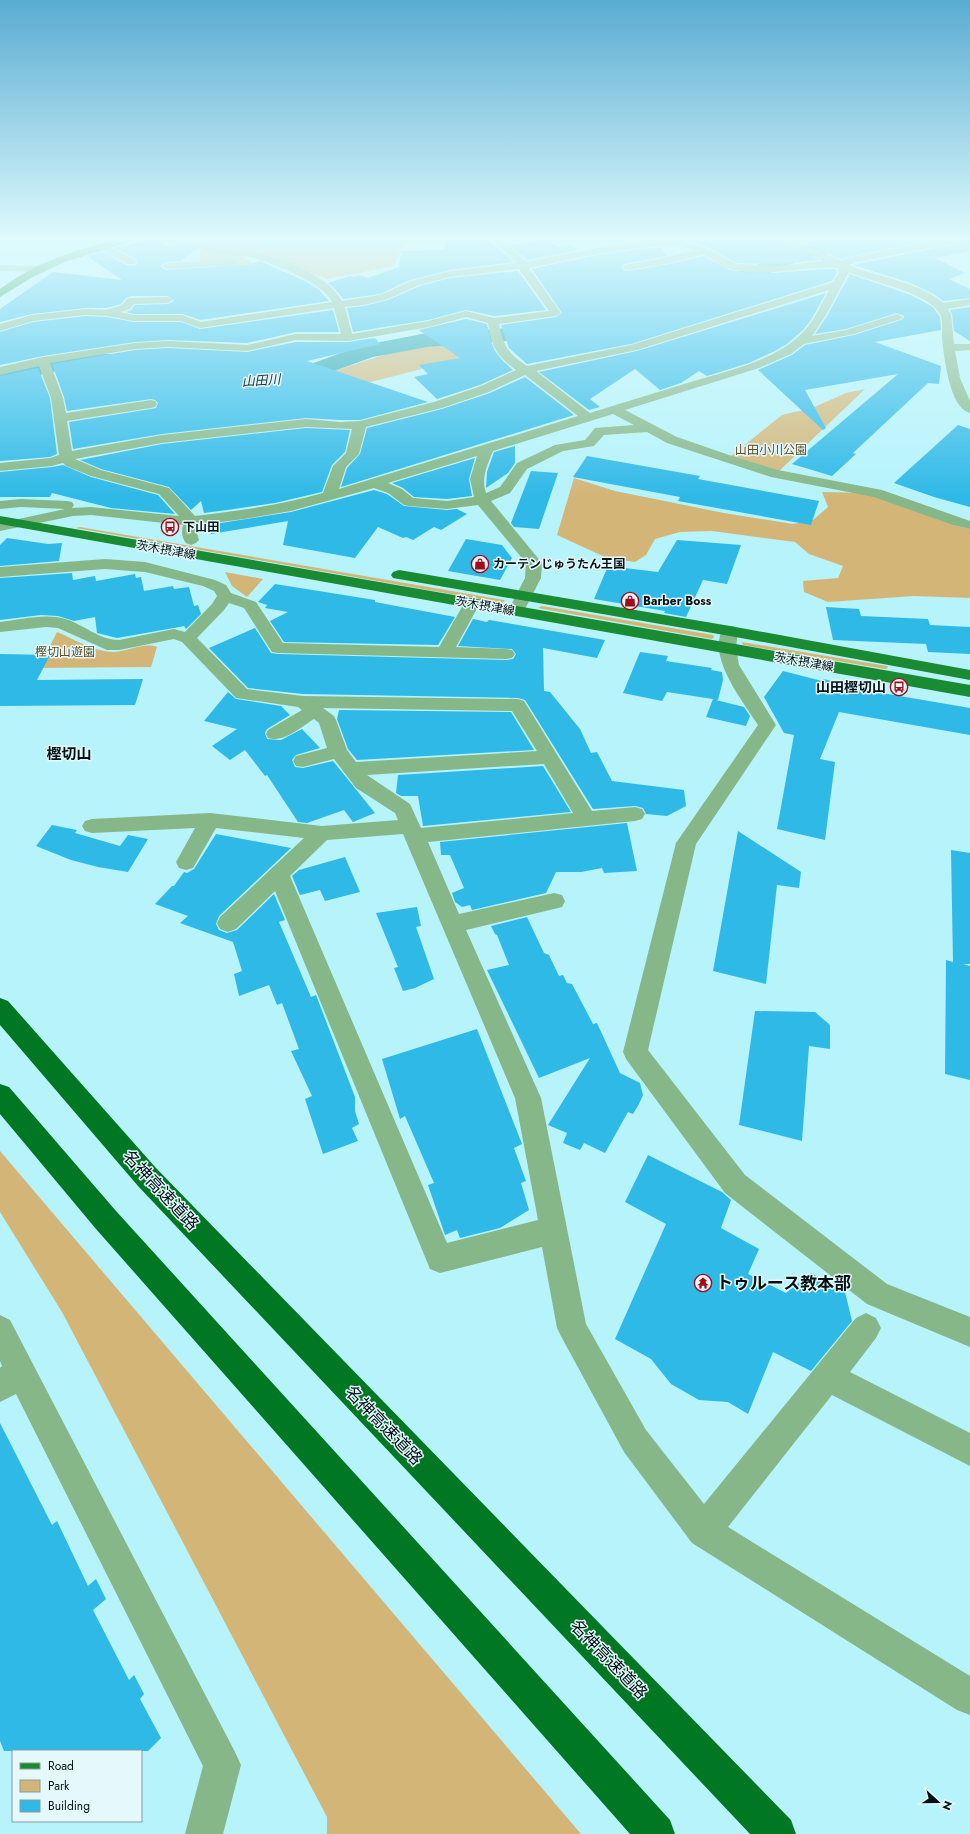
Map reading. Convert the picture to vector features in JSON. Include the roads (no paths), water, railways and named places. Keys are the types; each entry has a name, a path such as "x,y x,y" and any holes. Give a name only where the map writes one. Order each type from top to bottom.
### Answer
{"highway":[{"name":"名神高速道路","path":"0,1008 147,1177 777,1834"},
{"path":"0,1095 106,1220 656,1834"}],"main road":[{"name":"茨木摂津線","path":"0,506 50,516 524,596 970,691"},
{"name":"茨木摂津線","path":"0,520 516,611 728,640 970,676"}],"street":[{"path":"168,344 189,326"},
{"path":"344,326 348,338"},
{"path":"0,371 45,366 116,348 168,344 247,348 296,337 348,338 420,326"},
{"path":"489,326 495,331 502,350 525,370 587,417"},
{"path":"495,331 513,326"},
{"path":"0,467 16,467 52,462 76,454 162,439 298,424 360,425 438,405 485,389 525,370 634,348 707,326"},
{"path":"0,506 21,503 60,504 91,511 165,520 192,521 244,515 291,507 374,483 760,363 781,354 801,341 814,326"},
{"path":"801,341 824,339 873,326"},
{"path":"947,326 959,396 970,409"},
{"path":"950,348 970,347"},
{"path":"45,366 57,398 66,457 72,463 96,473 164,491 192,521"},
{"path":"60,418 122,411 151,404"},
{"path":"614,409 672,440 727,459 776,474 877,493 958,522 970,524"},
{"path":"329,496 340,466 352,454 360,425"},
{"path":"374,483 391,488 402,494 409,502 447,505 482,500 505,490 522,466 543,455 560,448 589,443 600,431 628,428 651,428"},
{"path":"487,448 477,471 476,488 482,500 534,563 532,578 516,611"},
{"path":"0,527 50,516 91,511"},
{"path":"191,540 189,530 192,521"},
{"path":"0,572 105,564 145,567 209,583 220,588 225,596 250,605 278,648 506,654"},
{"path":"188,638 218,607 225,596"},
{"path":"444,653 472,603"},
{"path":"0,627 46,622 61,623 107,645 119,645 174,634 188,638 242,694 308,706 518,705 587,819"},
{"path":"728,640 730,665 767,725 686,843 635,1052 735,1184 876,1294 970,1332"},
{"path":"275,734 308,706"},
{"path":"308,706 327,720 344,760 363,783 403,809 528,1098 572,1328 635,1441 704,1531 970,1697"},
{"path":"303,761 549,757"},
{"path":"92,826 210,820 322,833 412,831 587,819 635,814"},
{"path":"186,862 210,820"},
{"path":"228,923 322,833"},
{"path":"279,875 440,1259 554,1230"},
{"path":"453,924 554,901"},
{"path":"704,1531 866,1328"},
{"path":"0,1330 10,1379 222,1765 204,1834"},
{"path":"828,1377 970,1450"}],"waterway":[{"name":"山田川","path":"268,382 306,374 368,351 427,340 561,331"},
{"name":"山田川","path":"0,379 49,365 83,361 110,361"}],"place":[{"name":"下山田","path":"170,527"},
{"name":"カーテンじゅうたん王国","path":"480,564"},
{"name":"Barber Boss","path":"630,601"},
{"name":"山田樫切山","path":"899,687"},
{"name":"トゥルース教本部","path":"703,1283"}],"district":[{"name":"樫切山","path":"69,754"}],"park label":[{"name":"山田小川公園","path":"771,450"},
{"name":"樫切山遊園","path":"65,652"}]}
